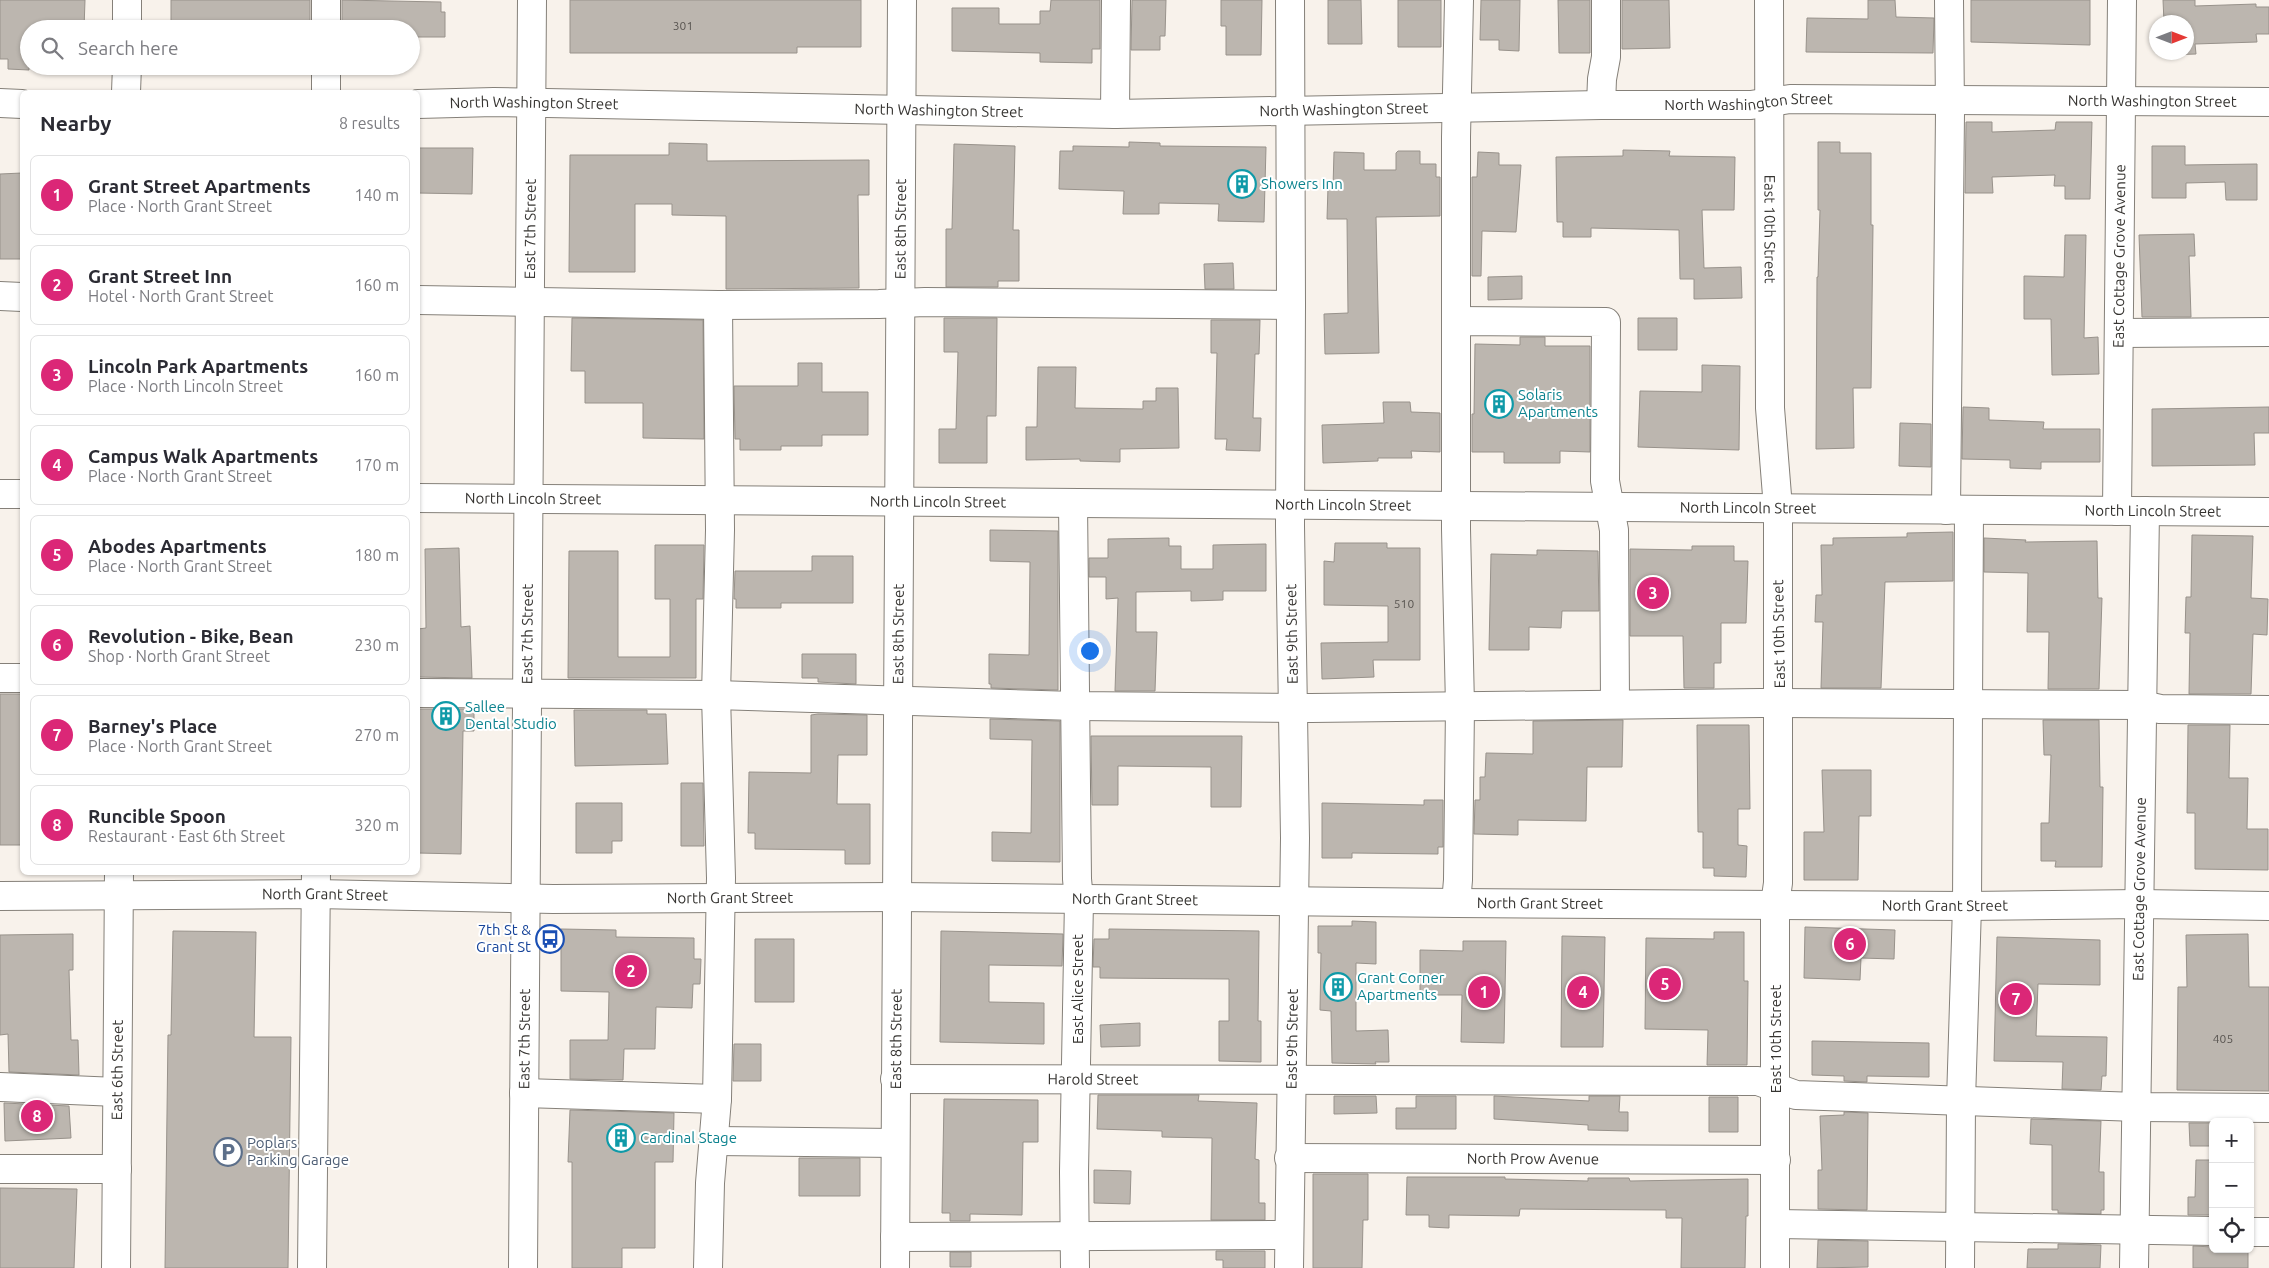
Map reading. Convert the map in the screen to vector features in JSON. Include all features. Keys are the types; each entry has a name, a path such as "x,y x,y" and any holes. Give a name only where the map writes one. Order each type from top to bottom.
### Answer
{"street":[{"path":"127,0 127,20"},
{"path":"326,0 326,20"},
{"name":"East 7th Street","path":"523,1268 532,0"},
{"name":"East 8th Street","path":"895,1268 902,0"},
{"path":"1115,114 1116,0"},
{"name":"East 9th Street","path":"1289,1268 1294,901 1290,504 1292,305 1290,0"},
{"path":"1456,903 1458,880 1460,706 1456,506 1456,108 1459,0"},
{"path":"1601,105 1602,79 1606,57 1606,0"},
{"name":"East 10th Street","path":"1769,0 1770,408 1778,508 1779,704 1778,883 1775,904 1775,1268"},
{"path":"1949,0 1957,510 1968,704 1967,906 1961,1101 1960,1268"},
{"name":"East Cottage Grove Avenue","path":"2117,511 2122,0"},
{"path":"126,90 127,75"},
{"path":"326,75 326,90"},
{"name":"North Washington Street","path":"420,104 901,109 1115,114 1601,105 1751,105 1790,99 2269,102"},
{"path":"0,103 20,104"},
{"path":"0,296 20,296"},
{"path":"420,300 718,305 899,304 926,302 1292,305"},
{"path":"708,1268 710,1183 717,1099 721,898 716,695 719,500 718,305"},
{"path":"1456,321 1606,322 1605,481 1614,530 1615,704"},
{"path":"2120,332 2269,332"},
{"path":"0,494 20,494"},
{"name":"North Lincoln Street","path":"420,498 2269,512"},
{"name":"East Alice Street","path":"1073,503 1077,879 1079,900 1075,1268"},
{"name":"East Cottage Grove Avenue","path":"2134,1268 2145,511"},
{"path":"0,678 20,678"},
{"path":"420,693 716,695 1075,706 1968,704 2142,705 2160,709 2269,710"},
{"path":"312,1268 316,883"},
{"name":"North Grant Street","path":"0,896 119,884 316,883 527,898 898,897 1456,903 1967,906 2140,904 2269,906"},
{"name":"East 6th Street","path":"116,1268 119,884"},
{"name":"Harold Street","path":"896,1079 1758,1081 1796,1095 2137,1108 2269,1108"},
{"path":"0,1088 117,1092"},
{"path":"524,1093 717,1099"},
{"path":"714,1141 896,1143"},
{"name":"North Prow Avenue","path":"1290,1158 1776,1160"},
{"path":"0,1169 117,1169"},
{"path":"1775,1224 2209,1231"},
{"path":"2254,1232 2269,1232"},
{"path":"896,1237 1289,1235"}],"building":[{"path":"0,0 85,0 84,20 20,20 20,70 8,69 8,59 0,59"},
{"path":"171,0 310,0 310,20 171,20"},
{"path":"342,0 441,2 441,12 445,12 445,37 420,37 420,20 342,20"},
{"path":"570,0 861,0 861,47 797,47 797,53 570,53"},
{"path":"1051,0 1100,0 1100,49 1092,49 1092,63 1040,62 1040,53 952,51 952,8 999,8 999,24 1040,24 1040,11 1050,11"},
{"path":"1132,0 1166,0 1165,36 1160,36 1160,50 1131,50"},
{"path":"1221,0 1262,0 1261,55 1226,55 1226,26 1221,26"},
{"path":"1328,0 1361,0 1362,44 1328,44"},
{"path":"1398,0 1441,0 1441,47 1398,47"},
{"path":"1481,0 1520,0 1519,51 1499,50 1499,40 1480,40"},
{"path":"1558,0 1590,0 1590,53 1559,53"},
{"path":"1622,0 1669,0 1670,48 1622,49"},
{"path":"1868,0 1895,0 1896,17 1934,18 1933,53 1806,52 1807,18 1868,19"},
{"path":"1971,0 2090,0 2090,45 1971,42"},
{"path":"2163,0 2195,0 2195,6 2256,4 2256,7 2269,7 2269,34 2256,34 2257,42 2195,44 2196,54 2194,54 2194,15 2164,15"},
{"path":"1966,122 1992,122 1992,132 2055,130 2056,122 2092,122 2090,199 2065,199 2065,186 2054,186 2055,175 1992,177 1993,193 1965,193"},
{"path":"1129,142 1160,143 1160,146 1266,147 1264,222 1218,221 1219,204 1159,203 1159,214 1123,214 1124,191 1059,189 1060,151 1073,151 1073,146 1129,147"},
{"path":"1818,142 1840,142 1840,153 1871,153 1871,225 1873,225 1871,388 1853,388 1854,448 1816,449 1817,277 1820,210 1818,210"},
{"path":"669,143 707,144 707,161 869,160 869,195 858,195 859,288 726,289 726,216 672,215 672,204 635,204 635,272 569,272 570,155 669,155"},
{"path":"954,144 1015,146 1013,230 1019,230 1019,281 998,281 998,287 946,287 946,229 952,229"},
{"path":"2152,146 2185,146 2185,165 2257,164 2257,200 2226,200 2225,182 2186,183 2186,198 2152,198"},
{"path":"420,148 473,148 472,194 420,193"},
{"path":"1623,150 1670,151 1669,156 1735,157 1734,210 1702,210 1704,268 1741,267 1742,298 1694,299 1694,279 1680,279 1679,230 1591,228 1591,237 1563,237 1563,222 1557,222 1556,157 1623,156"},
{"path":"1398,151 1420,151 1420,164 1436,164 1436,177 1440,177 1440,216 1376,217 1379,353 1325,354 1324,314 1348,313 1347,219 1327,219 1328,187 1333,187 1334,152 1364,153 1364,170 1396,170 1396,153"},
{"path":"1478,152 1499,153 1499,165 1521,165 1516,232 1482,231 1481,276 1472,276 1472,177 1477,177"},
{"path":"20,173 20,259 0,259 0,174"},
{"path":"2194,234 2195,256 2189,256 2191,317 2142,317 2139,235"},
{"path":"2065,235 2086,235 2084,338 2098,337 2099,374 2052,375 2051,319 2024,319 2024,276 2064,277"},
{"path":"1233,263 1234,289 1205,289 1204,264"},
{"path":"1522,276 1522,299 1488,300 1488,277"},
{"path":"572,318 703,320 704,439 643,438 643,403 585,403 585,371 571,371"},
{"path":"944,318 997,318 996,416 987,416 987,463 939,463 939,429 956,429 958,352 944,352"},
{"path":"1638,318 1677,318 1677,350 1638,350"},
{"path":"1211,320 1260,320 1259,354 1255,354 1253,418 1261,418 1260,451 1226,450 1227,439 1215,439 1217,353 1211,353"},
{"name":"Solaris Apartments","path":"1520,337 1545,337 1545,346 1590,346 1590,452 1560,451 1560,463 1504,463 1504,452 1472,452 1475,344 1520,345"},
{"path":"798,363 822,363 822,392 868,392 868,435 822,435 822,446 781,446 781,450 740,450 740,439 735,439 734,386 798,386"},
{"path":"1702,365 1740,366 1739,450 1638,447 1640,391 1702,392"},
{"path":"1038,367 1076,367 1075,408 1143,409 1143,401 1156,401 1156,388 1178,388 1179,448 1120,449 1120,462 1080,461 1080,459 1026,460 1026,427 1037,427"},
{"path":"1383,402 1410,402 1411,412 1440,413 1440,452 1411,451 1412,458 1378,458 1378,461 1323,463 1322,425 1384,423"},
{"path":"1963,407 1989,408 1989,420 2044,422 2043,429 2100,429 2100,462 2041,462 2041,469 2010,468 2010,460 1962,459"},
{"path":"2269,407 2269,433 2254,433 2255,465 2152,466 2152,409"},
{"path":"1900,423 1931,424 1931,467 1899,466"},
{"path":"990,530 1058,531 1058,690 991,688 991,684 989,684 989,654 1029,655 1030,562 990,561"},
{"path":"1953,532 1953,581 1885,582 1881,688 1821,688 1823,622 1815,622 1816,595 1822,595 1821,545 1833,545 1833,538 1907,537 1907,533"},
{"path":"2192,535 2253,536 2251,598 2268,599 2267,635 2253,634 2251,694 2189,694 2190,633 2185,633 2186,597 2191,597"},
{"path":"1169,538 1169,546 1181,546 1181,569 1213,569 1213,545 1266,544 1266,591 1223,591 1223,600 1191,601 1191,591 1136,592 1136,632 1157,632 1155,691 1115,691 1118,598 1106,599 1106,577 1089,577 1089,558 1108,558 1108,539"},
{"path":"1984,538 2026,540 2025,542 2097,541 2098,598 2102,598 2099,689 2048,689 2049,632 2027,632 2028,573 1984,572"},
{"path":"1335,543 1387,543 1387,548 1420,548 1420,660 1373,660 1374,677 1322,679 1321,643 1388,642 1388,606 1324,605 1324,561 1334,562"},
{"path":"655,545 704,545 703,599 696,599 696,678 568,678 569,551 618,551 618,657 670,657 670,599 655,599"},
{"path":"1692,546 1734,546 1734,561 1748,561 1746,623 1721,623 1721,663 1714,663 1714,688 1684,688 1683,636 1630,636 1630,549 1692,550"},
{"path":"459,548 461,627 470,626 472,678 420,677 420,629 426,628 425,549"},
{"path":"1537,550 1598,551 1599,611 1562,611 1561,628 1529,627 1529,650 1489,650 1491,554 1537,555"},
{"path":"812,556 853,556 853,603 781,603 781,608 736,608 736,599 734,599 735,571 812,571"},
{"path":"802,654 856,654 856,684 818,682 818,678 802,678"},
{"path":"0,694 20,694 20,845 0,845"},
{"path":"420,709 474,709 474,731 463,731 461,854 420,853"},
{"path":"574,710 647,710 647,714 666,714 668,764 575,766"},
{"path":"811,715 867,715 867,755 838,755 837,804 870,804 870,864 845,864 845,850 755,849 755,833 748,833 749,772 811,773"},
{"path":"990,719 1060,721 1060,862 992,861 992,832 1031,833 1032,740 990,739"},
{"path":"1623,720 1622,767 1587,767 1586,821 1518,820 1518,835 1474,834 1475,800 1480,800 1480,777 1485,777 1486,753 1533,754 1533,721"},
{"path":"2043,720 2099,720 2100,787 2103,787 2102,867 2055,867 2056,861 2041,861 2041,823 2049,823 2051,755 2044,755"},
{"path":"1697,725 1749,725 1750,809 1738,809 1738,845 1747,846 1746,877 1714,876 1714,868 1703,868 1703,832 1698,832"},
{"path":"2188,725 2230,725 2229,778 2248,778 2247,829 2268,829 2268,870 2195,869 2195,813 2187,813"},
{"path":"1091,736 1242,736 1241,807 1211,807 1211,767 1118,766 1118,805 1092,805"},
{"path":"1822,770 1871,770 1871,816 1859,816 1858,880 1804,880 1804,832 1824,832"},
{"path":"681,783 703,783 704,846 681,846"},
{"path":"1424,800 1443,800 1443,847 1438,847 1438,854 1352,853 1352,858 1322,858 1322,803 1424,805"},
{"path":"576,803 622,803 622,841 612,841 612,853 576,853"},
{"name":"Grant Corner Apartments","path":"1352,921 1376,922 1376,964 1356,963 1356,1031 1388,1030 1389,1062 1375,1062 1376,1064 1332,1063 1331,1011 1320,1010 1321,953 1318,953 1318,926 1352,926"},
{"path":"1805,927 1895,930 1894,959 1861,958 1860,980 1804,978"},
{"path":"561,929 616,930 616,937 694,938 694,959 701,959 700,984 693,984 692,1008 656,1007 655,1049 624,1049 623,1080 570,1079 570,1040 608,1040 609,992 561,991"},
{"path":"1109,929 1259,931 1258,1021 1261,1021 1261,1062 1219,1061 1219,1021 1229,1021 1229,979 1100,978 1100,967 1093,967 1094,939 1109,939"},
{"name":"Poplars Parking Garage","path":"173,931 256,932 254,1037 291,1037 288,1268 165,1268 168,1035 171,1035"},
{"path":"941,931 1063,934 1062,966 989,965 989,1002 1044,1003 1044,1044 940,1042"},
{"path":"1714,932 1744,932 1744,981 1748,981 1747,1065 1707,1065 1708,1030 1645,1029 1646,938 1714,939"},
{"path":"73,934 73,970 69,970 71,1040 78,1040 79,1075 9,1072 8,1034 0,1035 0,935"},
{"path":"2248,934 2249,987 2269,987 2269,1091 2177,1090 2178,987 2187,987 2186,935"},
{"path":"1562,936 1605,937 1603,1047 1561,1047"},
{"path":"1997,937 2100,940 2100,985 2038,984 2036,1036 2107,1037 2106,1076 2102,1076 2101,1090 2062,1089 2063,1062 1994,1061"},
{"path":"755,939 794,939 794,1002 755,1002"},
{"path":"1463,941 1506,941 1504,1043 1461,1042 1462,995 1420,995 1420,950 1463,951"},
{"path":"1140,1023 1140,1046 1101,1047 1100,1025"},
{"path":"1812,1041 1929,1043 1929,1077 1867,1076 1867,1082 1844,1081 1844,1076 1812,1075"},
{"path":"734,1044 761,1044 761,1081 733,1081"},
{"path":"1098,1095 1199,1095 1198,1101 1257,1103 1255,1159 1259,1160 1259,1203 1265,1203 1265,1220 1211,1220 1212,1138 1162,1137 1162,1131 1097,1129"},
{"path":"1334,1096 1376,1096 1377,1113 1334,1114"},
{"path":"1416,1096 1456,1096 1456,1129 1396,1129 1396,1108 1416,1108"},
{"path":"1494,1096 1589,1101 1589,1096 1620,1096 1619,1112 1628,1112 1628,1131 1588,1130 1588,1125 1494,1119"},
{"path":"1709,1097 1738,1097 1738,1132 1709,1132"},
{"path":"944,1099 1038,1100 1038,1142 1023,1142 1022,1215 970,1214 970,1221 950,1221 950,1213 942,1213"},
{"path":"4,1103 69,1106 71,1138 5,1141"},
{"path":"570,1110 674,1113 673,1162 655,1162 655,1248 622,1248 622,1268 572,1268 572,1162 568,1162"},
{"path":"1844,1112 1868,1113 1867,1210 1818,1209 1818,1170 1822,1170 1820,1116 1844,1115"},
{"path":"2031,1119 2101,1121 2099,1172 2104,1172 2104,1210 2101,1210 2101,1214 2058,1213 2058,1210 2052,1210 2052,1145 2030,1144"},
{"path":"2189,1123 2209,1123 2209,1146 2190,1146"},
{"path":"799,1158 860,1158 860,1196 799,1196"},
{"path":"2196,1160 2209,1160 2209,1215 2188,1215 2188,1197 2195,1197"},
{"path":"1094,1170 1131,1171 1130,1204 1094,1203"},
{"path":"1313,1174 1368,1174 1368,1220 1363,1220 1362,1268 1313,1268"},
{"path":"1407,1177 1505,1177 1505,1179 1588,1181 1588,1178 1629,1178 1630,1181 1748,1179 1745,1268 1681,1268 1682,1218 1666,1218 1666,1210 1520,1209 1519,1216 1449,1215 1449,1228 1429,1227 1429,1215 1406,1215"},
{"path":"0,1188 77,1189 74,1268 0,1268"},
{"path":"1818,1240 1868,1241 1868,1267 1817,1268"},
{"path":"2058,1244 2101,1245 2100,1268 2027,1268 2028,1249 2058,1249"},
{"path":"2193,1246 2209,1247 2209,1253 2248,1253 2248,1268 2193,1268"},
{"path":"1216,1251 1265,1251 1265,1268 1223,1268 1223,1260 1216,1260"},
{"path":"950,1252 971,1252 971,1267 950,1267"}],"place":[{"name":"Showers Inn","path":"1242,184"},
{"name":"Solaris Apartments","path":"1499,404"},
{"name":"Lincoln Park Apartments","path":"1653,593"},
{"name":"Sallee Dental Studio","path":"446,716"},
{"name":"7th St & Grant St","path":"550,939"},
{"name":"Revolution - Bike, Bean","path":"1850,944"},
{"name":"Grant Street Inn","path":"631,971"},
{"name":"Abodes Apartments","path":"1665,984"},
{"name":"Grant Corner Apartments","path":"1338,987"},
{"name":"Grant Street Apartments","path":"1484,992"},
{"name":"Campus Walk Apartments","path":"1583,992"},
{"name":"Barney's Place","path":"2016,999"},
{"name":"Runcible Spoon","path":"37,1116"},
{"name":"Cardinal Stage","path":"621,1138"},
{"name":"Poplars Parking Garage","path":"228,1152"}]}
